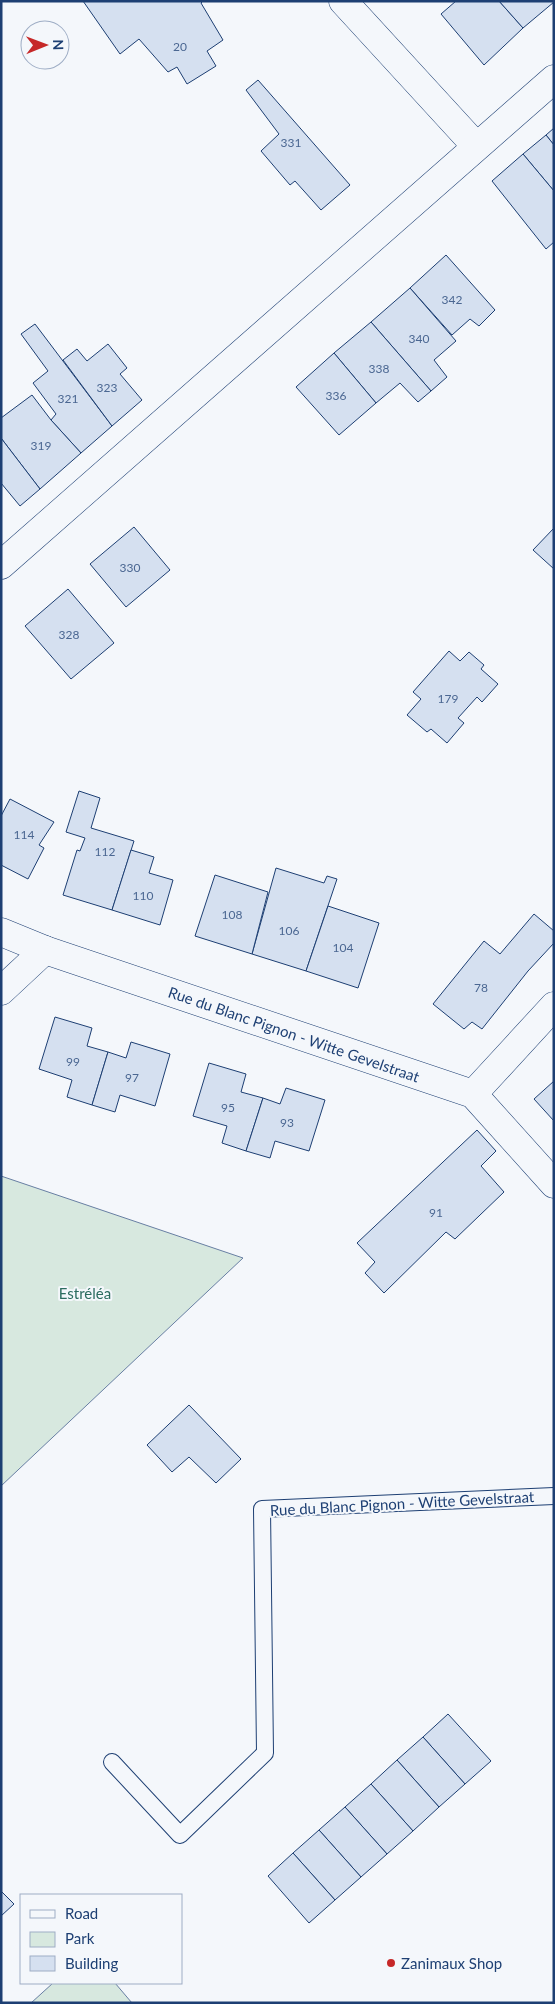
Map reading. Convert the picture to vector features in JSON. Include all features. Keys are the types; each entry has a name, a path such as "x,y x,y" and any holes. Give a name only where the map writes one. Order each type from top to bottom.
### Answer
{"street":[{"path":"343,1 476,146"},
{"path":"1,565 554,79"},
{"name":"Rue du Blanc Pignon - Witte Gevelstraat","path":"1,932 45,950 473,1094 554,1184"},
{"path":"1,991 45,950"},
{"path":"473,1094 554,1006"}],"lane":[{"name":"Rue du Blanc Pignon - Witte Gevelstraat","path":"112,1762 180,1835 265,1753 262,1509 554,1496"}],"green space":[{"name":"Estréléa","path":"1,1176 243,1258 1,1486"},
{"path":"52,1984 116,1984 132,2003 31,2003"}],"building":[{"path":"83,1 203,1 201,3 223,40 207,51 216,66 187,84 177,67 168,72 139,39 120,54"},
{"path":"456,1 499,1 523,28 484,65 441,14"},
{"path":"499,1 554,1 554,2 523,28"},
{"path":"258,80 350,185 321,210 295,181 290,185 261,151 279,134 246,90"},
{"path":"554,128 554,145 546,135"},
{"path":"546,135 554,145 554,191 523,154"},
{"path":"523,154 554,191 554,242 546,249 492,181"},
{"path":"446,255 495,310 479,326 470,319 452,335 410,288"},
{"path":"410,288 456,341 434,360 447,377 431,391 371,322"},
{"path":"371,322 431,391 418,402 400,383 376,403 334,353"},
{"path":"35,324 112,426 81,453 51,420 56,414 33,383 48,371 21,334"},
{"path":"108,344 127,368 120,374 142,400 112,426 63,360 77,349 87,361"},
{"path":"334,353 376,403 339,435 296,387"},
{"path":"32,395 51,420 81,453 40,489 1,438 1,418"},
{"path":"1,438 40,489 20,506 1,483"},
{"path":"134,527 170,570 126,607 90,564"},
{"path":"554,528 554,569 533,550"},
{"path":"68,589 114,643 71,679 25,626"},
{"path":"449,651 460,661 469,652 484,665 481,669 498,684 482,702 477,697 458,718 464,723 447,743 431,729 427,732 407,715 421,699 413,692"},
{"path":"79,791 100,798 91,828 134,841 112,910 63,895 77,850 80,851 85,838 66,832"},
{"path":"10,799 54,822 39,845 44,848 28,879 1,865 1,816"},
{"path":"131,850 154,857 149,873 173,880 160,925 112,910"},
{"path":"276,868 324,883 327,876 337,879 306,971 252,954"},
{"path":"215,875 268,892 252,954 195,936"},
{"path":"328,906 379,923 358,988 306,971"},
{"path":"534,914 554,931 554,943 528,971 482,1029 472,1022 464,1029 433,1004 484,941 500,954"},
{"path":"55,1017 92,1028 87,1046 108,1052 92,1105 67,1097 72,1080 39,1069"},
{"path":"131,1042 170,1054 155,1106 120,1095 115,1112 92,1105 108,1052 126,1058"},
{"path":"209,1063 246,1074 241,1092 263,1098 246,1151 222,1143 227,1126 193,1116"},
{"path":"554,1081 554,1121 534,1099"},
{"path":"286,1088 325,1100 309,1151 275,1141 270,1158 246,1151 263,1098 280,1104"},
{"path":"477,1130 496,1151 481,1166 504,1192 455,1239 446,1232 384,1293 365,1273 375,1262 357,1243"},
{"path":"189,1405 241,1459 216,1483 189,1457 172,1472 147,1445"},
{"path":"448,1714 491,1761 465,1784 423,1737"},
{"path":"423,1737 465,1784 439,1807 397,1760"},
{"path":"397,1760 439,1807 413,1831 371,1784"},
{"path":"371,1784 413,1831 387,1854 345,1807"},
{"path":"345,1807 387,1854 361,1877 319,1830"},
{"path":"319,1830 361,1877 335,1900 293,1853"},
{"path":"293,1853 335,1900 309,1923 268,1876"},
{"path":"1,1891 14,1904 1,1916"}],"place":[{"name":"Zanimaux Shop","path":"391,1963"}]}
